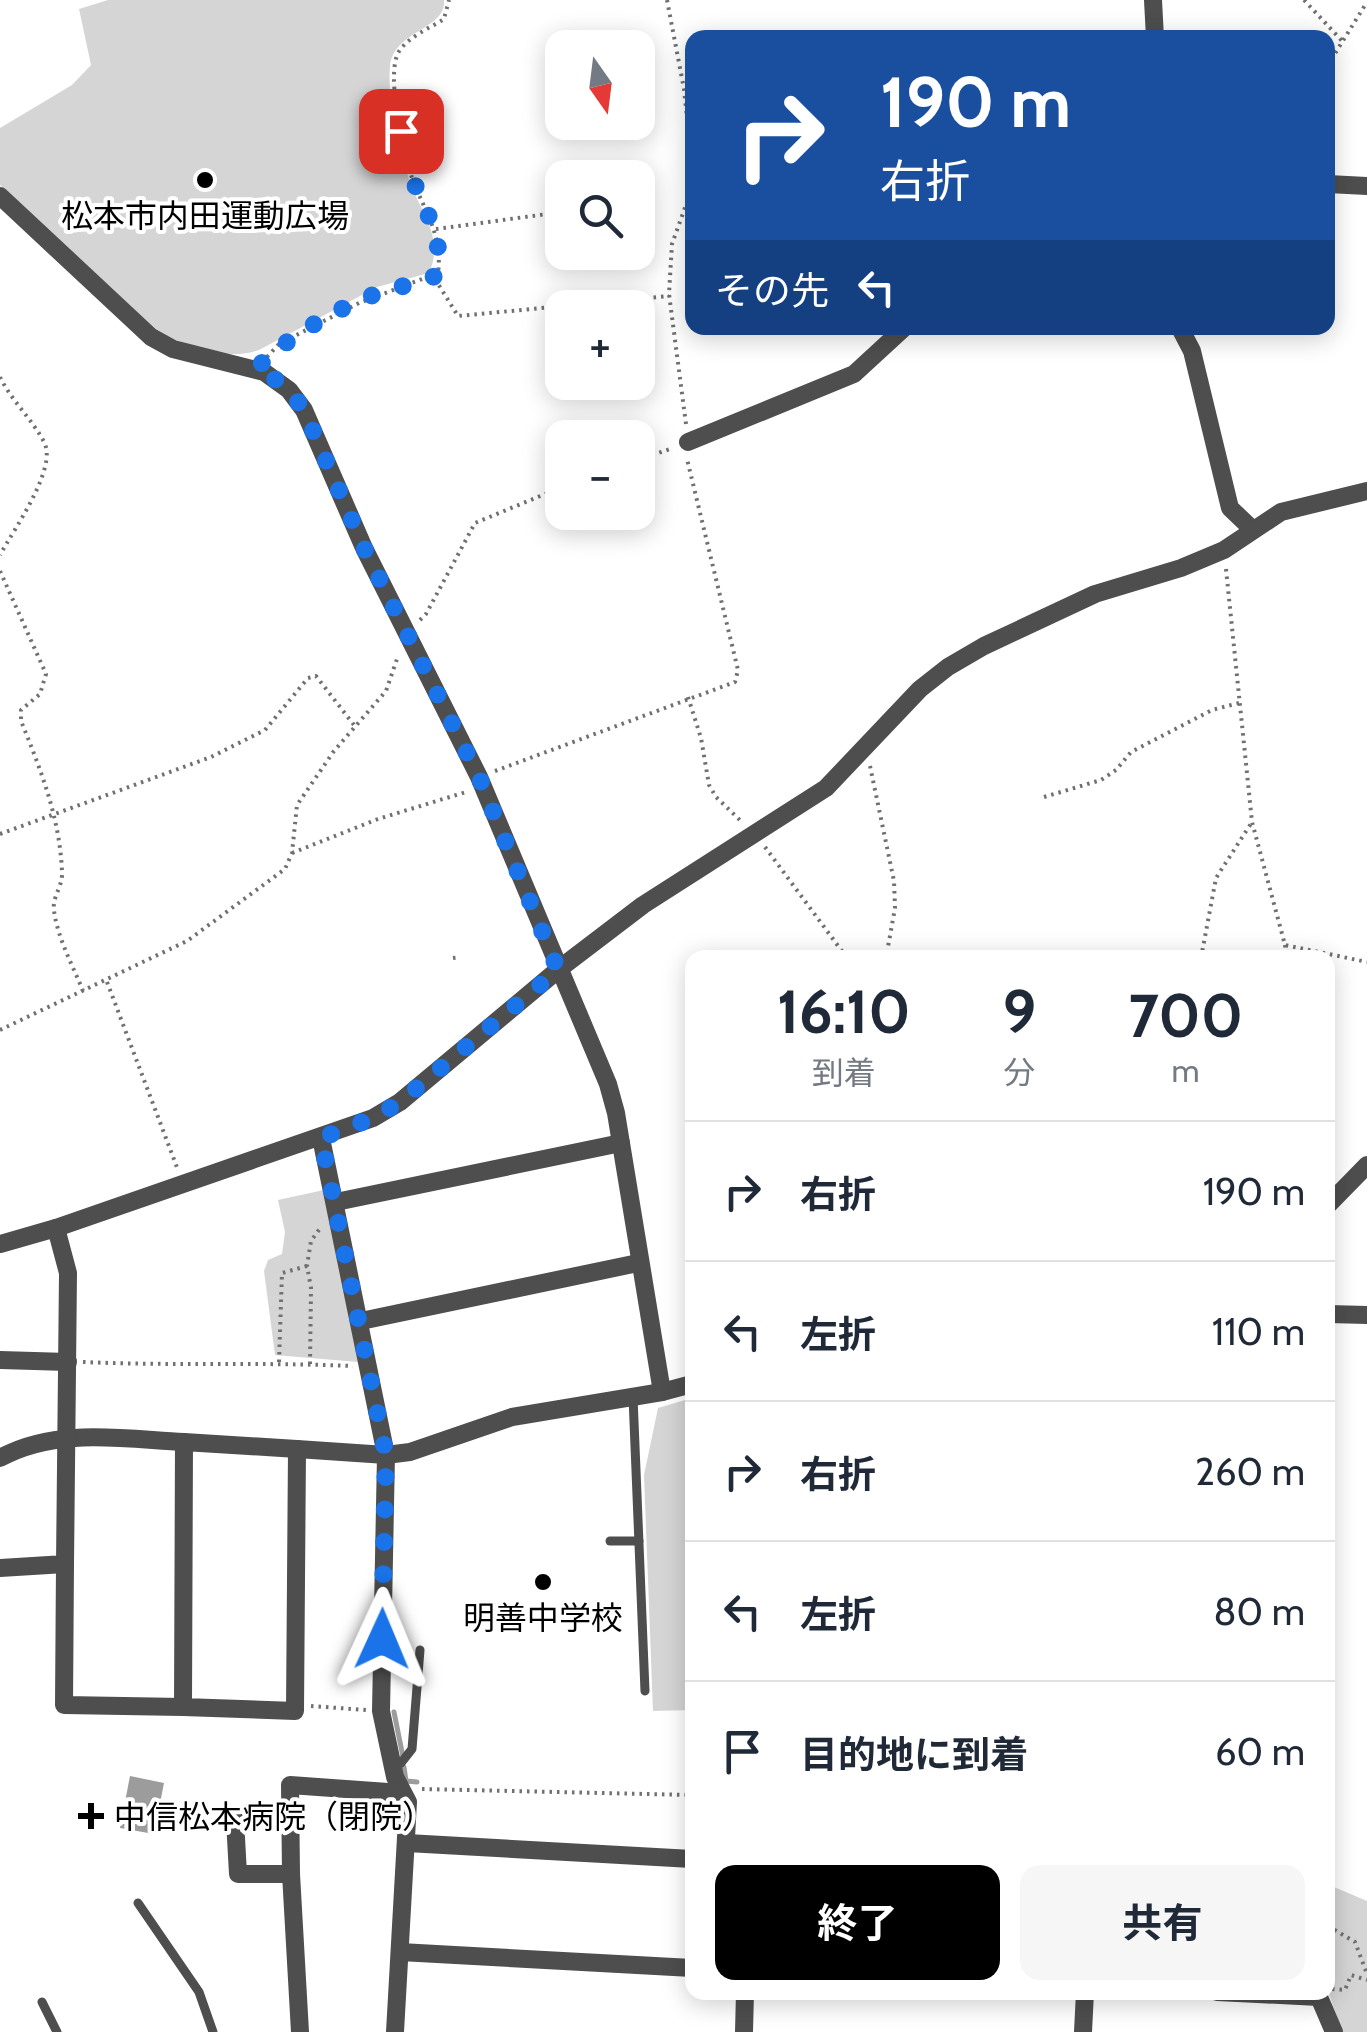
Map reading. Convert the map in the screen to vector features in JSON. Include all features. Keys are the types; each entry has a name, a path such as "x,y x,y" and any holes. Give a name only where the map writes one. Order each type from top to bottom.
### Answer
{"street":[{"path":"1153,0 1155,30"},
{"path":"1335,184 1367,186"},
{"path":"0,196 151,337 174,349 264,372 290,390 304,410 364,548 481,781 608,1084 662,1392"},
{"path":"688,442 854,374 896,335"},
{"path":"1184,335 1192,351 1230,508 1252,529"},
{"path":"0,1244 373,1118 400,1102 558,970 643,905 826,788 920,688 948,667 1096,594 1181,568 1224,550 1281,512 1367,491"},
{"path":"321,1138 386,1455 381,1711 401,1791 408,1802 395,2032"},
{"path":"336,1202 621,1144"},
{"path":"1335,1198 1367,1164"},
{"path":"56,1228 68,1273 71,1362 64,1705 295,1711 297,1449"},
{"path":"361,1321 638,1263"},
{"path":"1335,1314 1367,1316"},
{"path":"0,1360 71,1362"},
{"path":"0,1458 23,1445 67,1437 386,1455 410,1452 512,1417 685,1386"},
{"path":"182,1708 184,1442"},
{"path":"0,1568 66,1564"},
{"path":"300,2032 290,1784 401,1791"},
{"path":"289,1817 235,1820 238,1874 291,1874"},
{"path":"408,1843 685,1859"},
{"path":"400,1952 685,1968"},
{"path":"744,2032 745,2000"},
{"path":"1083,2032 1085,2000"},
{"path":"1324,2000 1334,2032"}],"lane":[{"path":"633,1397 646,1691"},
{"path":"610,1541 639,1541"},
{"path":"397,1766 412,1749 420,1650"},
{"path":"138,1903 199,1992 212,2032"},
{"path":"42,2002 57,2032"}],"path":[{"path":"255,370 280,344 384,291 438,274 436,229 412,176 401,131 394,64 401,48 444,19 449,0"},
{"path":"668,0 685,98"},
{"path":"1304,0 1333,30"},
{"path":"1335,54 1367,2"},
{"path":"1359,16 1367,23"},
{"path":"1335,33 1344,42"},
{"path":"685,208 672,244 669,296 688,442"},
{"path":"436,229 545,214"},
{"path":"434,277 458,316 669,296"},
{"path":"0,376 44,442 49,459 0,556"},
{"path":"292,853 735,682 738,670 683,444 655,454"},
{"path":"0,1030 187,941 284,869 292,853 298,805 354,725 386,691 406,632 426,614 475,523 545,494"},
{"path":"1224,550 1252,822 1286,950"},
{"path":"0,572 46,674 40,694 21,710 21,721 48,788 62,870 62,886 53,904 83,991"},
{"path":"0,834 211,757 265,730 308,678 316,676 354,725"},
{"path":"688,697 701,738 709,785 716,798 755,834 841,950"},
{"path":"1044,797 1101,780 1116,770 1130,752 1212,710 1240,703"},
{"path":"866,746 894,881 895,908 887,950"},
{"path":"1202,950 1216,878 1252,822"},
{"path":"1285,945 1309,950"},
{"path":"1335,955 1367,962"},
{"path":"106,981 183,1184"},
{"path":"310,1364 311,1288 307,1266 311,1241 321,1227"},
{"path":"280,1362 282,1273 307,1266"},
{"path":"71,1362 280,1362 370,1367"},
{"path":"295,1706 381,1711"},
{"path":"401,1791 685,1795"},
{"path":"1335,1930 1354,1942 1367,1977 1351,1975 1345,1990 1335,1991"}],"shaded area":[{"name":"松本市内田運動広場","path":"108,0 444,0 437,18 400,45 390,67 400,147 432,234 429,273 377,287 259,350 246,353 204,350 153,329 0,185 0,128 72,85 91,65 79,9"},
{"path":"324,1190 358,1362 275,1355 264,1271 268,1260 282,1254 285,1232 278,1200"},
{"path":"685,1400 685,1710 653,1711 644,1475 658,1408"},
{"path":"130,1776 164,1783 154,1834 120,1828"},
{"path":"1335,1887 1367,1901 1367,2032 1342,2032 1331,2000 1335,2000"}],"waterway":[{"path":"394,1712 403,1757"},
{"path":"404,1767 406,1781 417,1782"}],"place":[{"name":"松本市内田運動広場","path":"205,180"},
{"name":"明善中学校","path":"543,1582"},
{"name":"中信松本病院（閉院）","path":"91,1816"}],"route":[{"path":"382,1639 386,1455 321,1138 373,1118 400,1102 558,970 479,777 364,548 304,410 290,390 255,370 280,344 332,316 384,291 438,274 440,247 436,229 412,176 401,131"}]}
